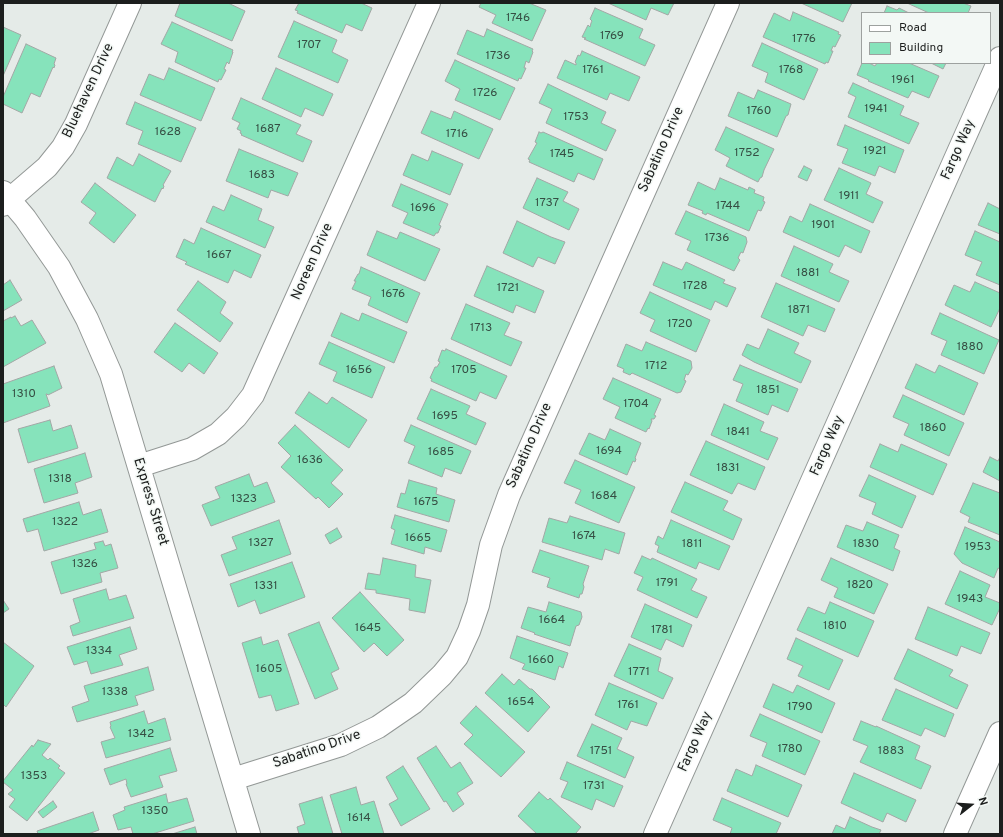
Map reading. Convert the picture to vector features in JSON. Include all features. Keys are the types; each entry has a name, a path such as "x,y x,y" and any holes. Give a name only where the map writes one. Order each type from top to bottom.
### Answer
{"street":[{"name":"Bluehaven Drive","path":"5,199 47,167 63,147 76,124 130,3"},
{"name":"Noreen Drive","path":"139,466 192,449 218,434 236,417 253,395 429,3"},
{"name":"Sabatino Drive","path":"233,778 341,745 378,728 413,703 442,675 457,656 470,631 478,605 491,545 508,495 728,3"},
{"name":"Fargo Way","path":"655,834 1000,58"},
{"name":"Express Street","path":"5,199 25,218 59,267 87,319 111,374 249,834"},
{"path":"955,834 1000,733"}],"building":[{"path":"180,3 228,3 245,11 232,41 175,16"},
{"path":"299,3 361,3 372,8 362,31 346,24 342,33 297,13 298,11 295,10"},
{"path":"481,3 529,3 546,10 532,41 492,23 496,15 479,7"},
{"path":"608,3 674,3 668,15 651,8 646,20"},
{"path":"801,3 852,3 843,22"},
{"path":"907,3 963,3 971,6 968,12 927,12"},
{"path":"887,6 897,10 899,8 907,12 884,12"},
{"path":"595,8 643,29 639,38 655,45 645,66 582,37 588,25 590,27 592,21 590,19"},
{"path":"793,12 839,32 838,34 841,35 835,47 833,46 831,51 833,51 828,63 826,62 825,64 763,37 774,13 790,21"},
{"path":"294,21 337,40 332,52 348,60 338,83 278,57"},
{"path":"172,22 233,50 229,64 227,62 224,69 226,70 221,80 219,79 218,82 175,62 178,52 161,44"},
{"path":"3,27 21,35 3,76"},
{"path":"487,29 533,49 529,63 526,61 524,68 526,68 521,79 519,78 518,81 457,54 467,30 484,37"},
{"path":"762,43 818,69 804,100 765,82 768,73 752,66"},
{"path":"26,44 56,58 54,68 53,67 40,97 31,93 22,113 3,104 3,97"},
{"path":"582,51 640,77 629,101 610,93 607,100 557,78 565,60 576,65 575,62 578,55 580,56"},
{"path":"455,60 515,88 500,120 455,100 460,89 445,81"},
{"path":"862,64 871,64 875,66 876,64 911,64 939,76 929,98 912,91 908,98 857,75"},
{"path":"933,64 946,64 943,69"},
{"path":"169,68 215,88 201,121 140,95 149,74 164,80"},
{"path":"276,68 333,94 323,116 305,108 301,117 262,99"},
{"path":"853,83 904,106 900,115 919,123 909,144 848,117 856,97 848,93"},
{"path":"548,84 606,112 601,123 616,130 606,151 546,123 552,109 539,103"},
{"path":"758,90 791,104 788,115 786,116 777,137 728,116 738,92 754,99"},
{"path":"241,98 301,125 296,134 312,141 303,162 241,135 241,131 237,129 240,123 232,119"},
{"path":"135,102 196,128 181,162 138,144 143,131 126,124"},
{"path":"431,111 451,119 454,111 493,129 479,159 421,133"},
{"path":"845,125 904,150 895,173 879,166 875,176 842,163 848,149 837,145"},
{"path":"726,127 774,149 762,177 758,182 726,166 730,158 715,150"},
{"path":"539,132 543,132 603,159 594,180 578,173 574,182 529,162 530,160 528,159 537,143 535,142"},
{"path":"239,149 298,173 288,196 271,190 268,198 226,181"},
{"path":"432,151 463,164 450,195 403,175 412,154 428,161"},
{"path":"139,154 171,171 155,202 107,178 117,157 133,166"},
{"path":"804,166 812,170 807,181 798,177"},
{"path":"839,168 871,183 866,194 883,202 873,223 824,200"},
{"path":"537,178 568,192 563,201 579,209 569,230 523,208"},
{"path":"720,178 748,190 749,187 755,190 754,193 764,197 763,201 765,202 761,211 758,210 749,231 707,213 706,215 702,213 703,211 688,205 698,182 715,190"},
{"path":"95,183 136,215 114,243 89,223 96,213 81,202"},
{"path":"401,184 448,204 439,225 441,226 438,233 434,236 403,223 408,213 392,206"},
{"path":"231,195 262,209 258,220 274,227 265,248 206,222 213,206 224,211"},
{"path":"988,203 1000,209 1000,234 978,225"},
{"path":"810,204 870,231 861,253 845,245 839,257 783,232 790,216 802,222"},
{"path":"686,211 746,237 747,242 743,253 741,252 738,258 740,260 734,271 687,250 691,241 675,234"},
{"path":"517,221 565,242 555,264 538,257 533,267 503,253"},
{"path":"201,228 261,255 251,278 234,270 228,283 185,264 187,262 176,257 184,239 194,244"},
{"path":"377,231 397,239 400,232 440,249 425,281 367,255"},
{"path":"975,231 1000,242 1000,285 976,275 982,262 965,255"},
{"path":"794,246 833,264 829,272 849,281 839,302 781,276"},
{"path":"663,262 682,270 686,262 725,280 723,283 736,288 727,307 715,301 711,310 653,285"},
{"path":"487,266 544,291 535,313 516,305 513,313 474,296"},
{"path":"361,267 420,293 407,323 368,305 371,297 352,289"},
{"path":"10,280 22,300 3,311 3,285"},
{"path":"198,281 226,302 220,313 233,323 220,342 177,310"},
{"path":"975,282 1000,293 1000,308 991,327 945,305 954,285 970,292"},
{"path":"776,283 835,309 825,332 808,325 803,336 761,317"},
{"path":"650,292 710,320 696,352 650,331 655,320 640,313"},
{"path":"466,304 510,323 504,335 522,342 511,366 451,339"},
{"path":"341,313 359,321 362,313 407,332 394,363 331,336"},
{"path":"940,313 999,340 984,374 941,355 947,341 931,334"},
{"path":"15,316 21,326 32,320 46,343 3,367 3,321"},
{"path":"175,323 218,353 204,374 189,363 182,372 154,352"},
{"path":"768,329 799,343 794,353 811,361 801,383 742,355 747,344 759,349"},
{"path":"329,342 385,367 372,398 333,381 337,372 319,364"},
{"path":"646,342 691,361 692,368 688,375 686,374 684,380 686,381 681,392 677,393 632,373 630,375 623,372 624,369 617,366 626,344 642,351"},
{"path":"446,349 507,376 496,399 480,392 476,401 431,381 432,379 430,378 435,367 437,367 440,362 438,361 442,350 445,351"},
{"path":"916,364 935,373 939,365 978,383 964,415 905,388"},
{"path":"740,365 798,389 788,412 772,405 768,415 736,401 743,384 733,380"},
{"path":"54,366 62,388 48,395 46,394 50,406 3,423 3,384"},
{"path":"613,378 661,399 654,415 656,416 654,419 651,419 652,421 649,429 648,428 646,432 615,418 620,407 603,399"},
{"path":"431,389 470,406 466,414 486,423 476,445 417,419"},
{"path":"309,392 327,404 332,397 367,420 349,448 295,413"},
{"path":"903,395 964,423 949,456 904,435 909,424 893,417"},
{"path":"724,404 764,422 760,431 778,438 768,460 711,435"},
{"path":"50,420 53,431 71,425 78,448 28,463 18,429"},
{"path":"295,425 343,470 331,483 343,494 329,508 318,497 316,499 281,467 291,456 278,443"},
{"path":"411,425 471,451 461,474 445,468 442,477 408,463 415,446 404,441"},
{"path":"610,429 641,443 635,458 635,462 633,461 627,475 579,454 589,433 605,440"},
{"path":"706,441 765,467 755,490 738,483 732,494 690,475"},
{"path":"880,444 898,452 901,444 947,464 933,495 870,467"},
{"path":"85,453 92,477 75,483 78,493 44,503 34,469"},
{"path":"990,457 998,461 1000,457 1000,481 983,472"},
{"path":"575,460 635,487 619,523 575,503 581,490 564,483"},
{"path":"249,474 254,487 267,482 275,502 211,526 202,505 220,498 215,487"},
{"path":"869,475 916,496 902,528 872,514 876,503 859,496"},
{"path":"409,480 437,488 436,494 455,500 449,522 397,507 401,493 405,494"},
{"path":"685,482 728,501 723,510 742,519 733,540 671,512"},
{"path":"973,483 1000,493 1000,535 968,522 970,517 960,512"},
{"path":"79,502 83,515 101,509 108,532 44,551 38,529 27,532 23,519"},
{"path":"395,515 447,530 441,552 425,547 424,554 391,544 395,530 391,528"},
{"path":"570,516 625,533 619,554 605,549 602,560 542,542 549,518 567,523"},
{"path":"279,520 291,554 229,576 221,555 237,549 232,537"},
{"path":"671,520 730,546 719,570 699,562 696,569 657,552 659,546 655,544 658,536 663,539"},
{"path":"867,522 899,535 894,548 900,551 893,571 837,547 846,525 863,531"},
{"path":"965,527 1000,542 1000,569 998,568 994,578 962,563 954,554"},
{"path":"337,528 342,537 330,544 325,535"},
{"path":"103,541 105,546 111,544 118,568 100,573 102,582 61,594 51,562 96,549 94,543"},
{"path":"540,550 589,566 583,584 584,587 582,594 580,594 579,598 547,587 550,578 532,572"},
{"path":"642,556 651,560 652,558 697,579 691,590 707,597 697,618 637,590 643,577 634,573"},
{"path":"383,558 416,565 415,577 431,580 425,613 409,610 410,599 376,593 376,590 365,589 368,573 380,575"},
{"path":"831,558 888,584 874,614 834,597 838,588 821,580"},
{"path":"292,562 305,597 260,614 255,600 238,607 230,584"},
{"path":"960,571 990,585 985,597 1000,603 1000,608 992,625 945,604"},
{"path":"106,589 109,600 126,595 134,618 73,636 70,626 80,622 73,599"},
{"path":"360,592 404,640 387,656 374,643 364,652 332,618"},
{"path":"3,600 9,609 3,613"},
{"path":"549,602 581,612 582,617 579,625 576,626 570,646 521,628 528,607 546,612"},
{"path":"830,602 874,621 858,657 797,630 808,607 825,614"},
{"path":"645,604 692,625 683,647 666,639 661,650 631,637"},
{"path":"928,607 990,633 981,654 961,646 957,656 915,639"},
{"path":"319,622 339,669 331,673 338,689 315,699 288,634"},
{"path":"130,627 137,649 119,655 123,665 91,674 87,661 74,665 67,647"},
{"path":"517,636 568,653 563,668 559,666 555,680 522,669 525,664 510,658"},
{"path":"261,637 263,645 278,640 299,704 276,711 271,695 259,698 242,643"},
{"path":"796,638 843,660 829,690 798,676 803,666 787,659"},
{"path":"3,642 34,666 6,707 3,704"},
{"path":"629,644 661,658 658,671 673,678 663,699 614,676"},
{"path":"908,649 953,670 949,676 968,685 957,709 894,679"},
{"path":"148,667 154,690 135,696 138,705 77,722 72,707 89,701 84,686"},
{"path":"502,674 514,685 519,679 530,689 532,689 550,707 528,732 485,693"},
{"path":"609,683 657,703 647,726 631,721 627,730 595,715"},
{"path":"773,684 793,693 797,685 835,703 822,733 763,707"},
{"path":"896,689 954,714 945,737 925,728 921,736 882,720"},
{"path":"476,706 525,752 501,777 464,744 473,735 460,723"},
{"path":"144,711 148,724 165,718 171,740 106,758 101,742 115,738 110,727 110,722"},
{"path":"760,714 820,741 805,775 762,756 767,743 750,736"},
{"path":"861,721 876,726 920,746 915,759 931,766 921,789 860,762 868,746 853,740"},
{"path":"592,724 622,738 617,749 634,757 625,778 577,756"},
{"path":"38,740 51,744 42,755 48,760 50,758 60,766 58,768 65,773 27,821 9,807 15,799 8,794 13,790 3,781 32,745 33,747"},
{"path":"436,746 451,768 460,762 473,783 457,793 464,804 453,812 446,801 444,802 417,758"},
{"path":"170,748 177,771 159,776 163,787 131,797 126,784 126,779 110,785 104,769"},
{"path":"567,762 623,786 614,807 596,799 592,810 561,797 568,782 560,779"},
{"path":"756,765 802,785 788,817 727,791 736,769 752,776"},
{"path":"403,766 430,809 401,826 389,804 398,799 386,777"},
{"path":"854,773 916,800 906,822 887,813 883,822 841,803"},
{"path":"356,787 361,805 374,801 384,834 342,834 330,795"},
{"path":"539,792 548,800 550,798 581,827 576,833 577,834 537,834 518,816"},
{"path":"166,794 168,803 187,798 194,821 152,834 133,834 131,827 118,830 113,815 125,810 124,807"},
{"path":"322,797 333,834 299,834 297,827 305,824 299,804"},
{"path":"722,798 781,823 776,834 730,834 732,828 713,820"},
{"path":"53,801 57,807 43,818 38,812"},
{"path":"93,812 99,830 88,834 38,834 37,831"},
{"path":"850,817 881,830 879,834 832,834 836,825 845,829"},
{"path":"195,827 197,834 172,834"}]}
